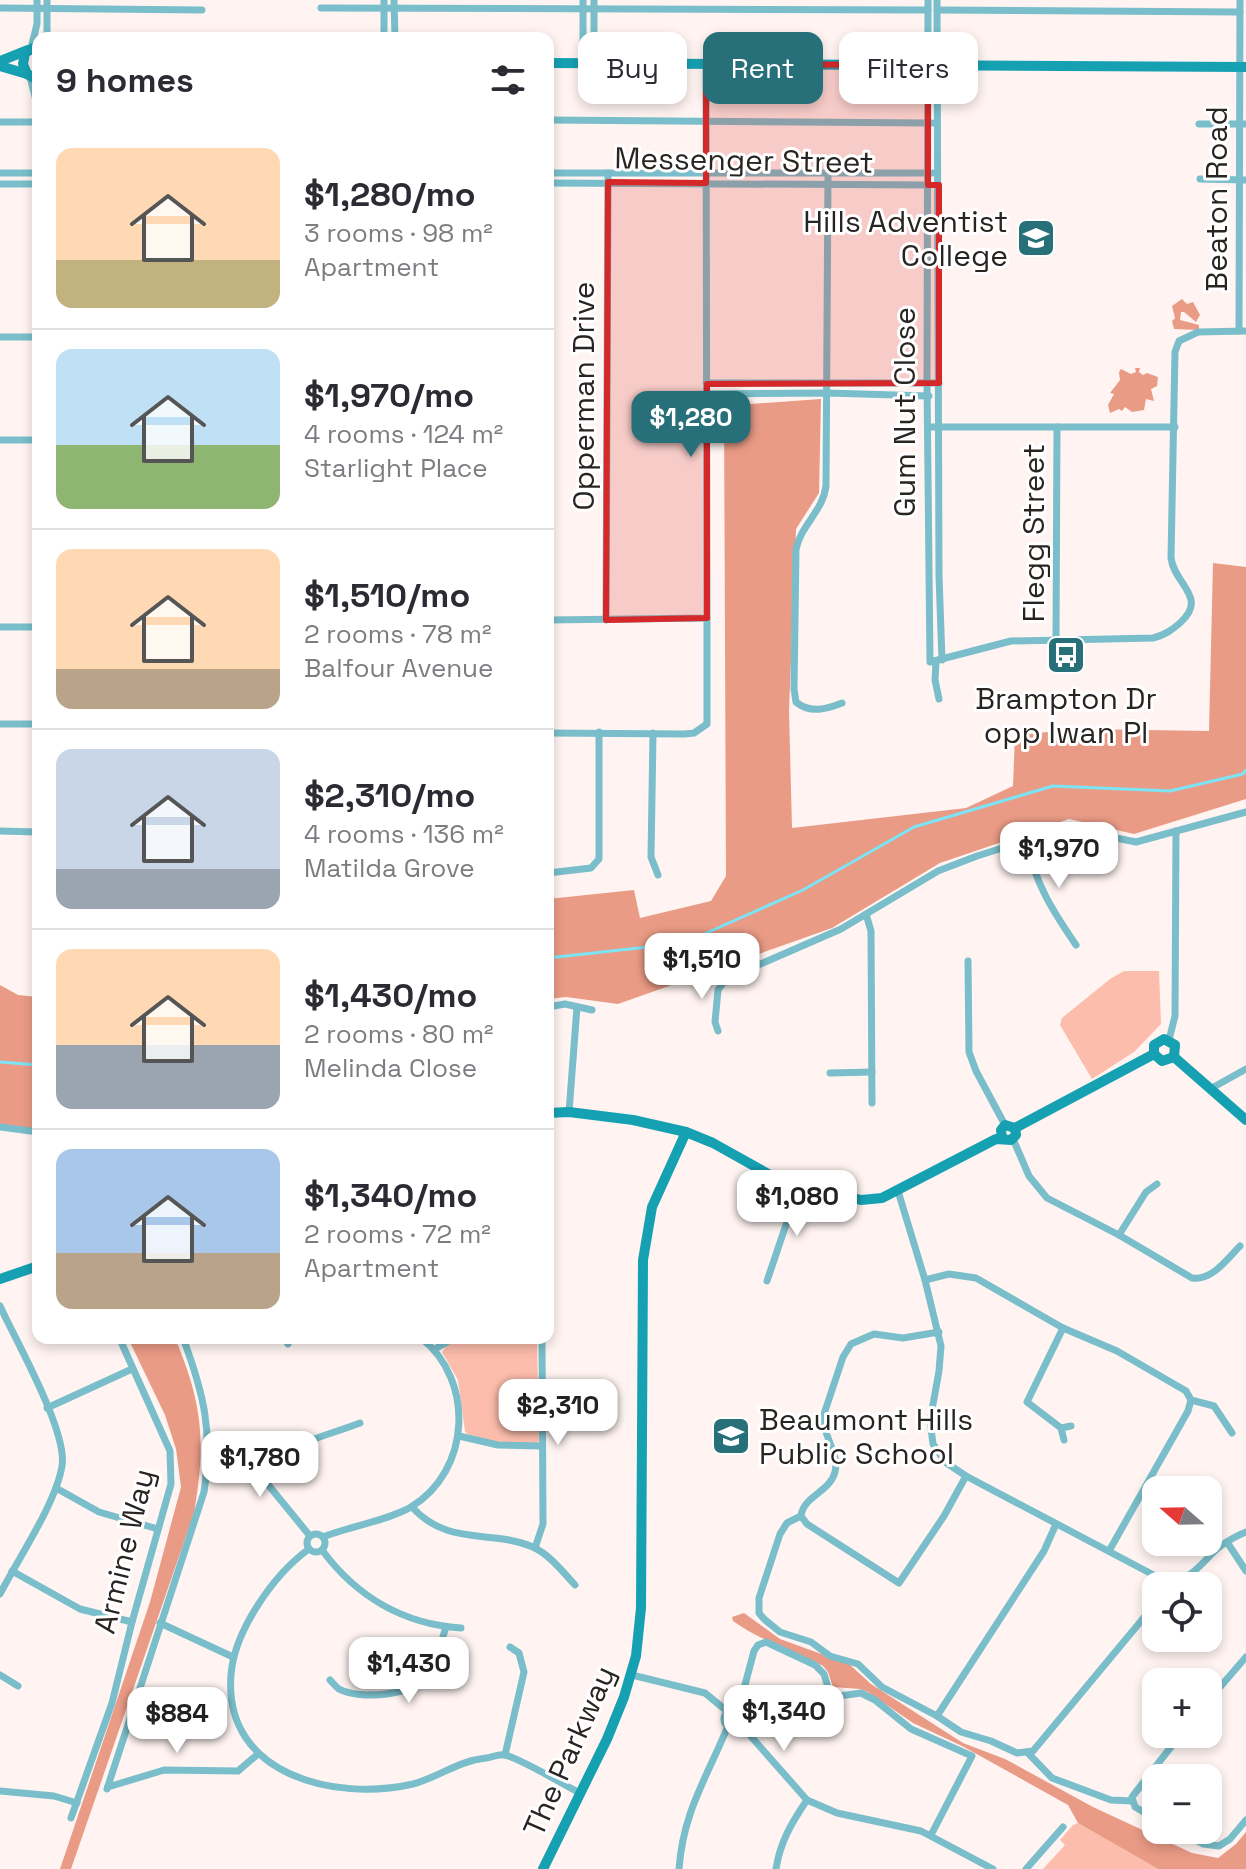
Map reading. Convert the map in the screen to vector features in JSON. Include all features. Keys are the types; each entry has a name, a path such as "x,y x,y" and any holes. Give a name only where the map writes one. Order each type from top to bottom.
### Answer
{"street":[{"path":"583,0 585,32"},
{"path":"592,32 594,0"},
{"path":"928,0 930,32"},
{"path":"935,32 937,0"},
{"name":"Beaton Road","path":"1240,0 1243,331"},
{"path":"35,32 37,4"},
{"path":"47,4 47,32"},
{"path":"0,8 47,4 202,10"},
{"path":"384,4 384,32"},
{"path":"394,4 395,32"},
{"path":"321,8 394,4 583,10 928,10"},
{"path":"937,10 1240,12"},
{"path":"0,64 32,48"},
{"path":"32,48 23,60 32,77"},
{"path":"554,63 578,64"},
{"path":"0,64 32,77"},
{"path":"978,65 1243,67"},
{"path":"554,733 694,733 707,724 706,104"},
{"name":"Gum Nut Close","path":"930,104 927,396 936,661"},
{"name":"Gum Nut Close","path":"936,104 940,427 939,629 935,680 939,699"},
{"path":"554,120 938,123"},
{"path":"0,122 32,122"},
{"path":"1199,124 1243,124"},
{"path":"0,173 32,173"},
{"name":"Messenger Street","path":"554,173 939,173"},
{"name":"Opperman Drive","path":"606,620 608,173"},
{"path":"828,173 825,494 816,513 801,531 796,549 794,689 796,702 806,708 828,708 842,703"},
{"path":"1200,179 1243,180"},
{"name":"Messenger Street","path":"554,183 939,185"},
{"path":"0,184 32,184"},
{"path":"936,661 1000,643 1162,636 1169,633 1190,611 1192,599 1173,570 1171,558 1175,352 1179,341 1198,332 1243,331"},
{"path":"0,337 32,337"},
{"path":"706,383 939,396"},
{"path":"707,394 939,383"},
{"path":"928,427 1175,427"},
{"name":"Flegg Street","path":"1056,639 1057,427"},
{"path":"0,440 32,440"},
{"path":"554,620 707,618"},
{"path":"0,627 32,627"},
{"path":"0,724 32,724"},
{"path":"554,872 591,868 599,859 599,732"},
{"path":"653,733 651,857 658,875"},
{"path":"718,1031 715,1022 718,990 726,979 841,929 938,871 1066,828 1136,842 1246,812"},
{"path":"0,831 32,832"},
{"path":"1169,1040 1175,1016 1176,831"},
{"path":"1026,840 1032,870 1041,889 1076,945"},
{"path":"866,914 871,931 872,1103"},
{"path":"968,961 969,1052 1029,1176 1047,1198 1192,1278 1202,1279 1215,1271 1240,1246"},
{"path":"554,1006 565,1004 592,1010"},
{"path":"569,1112 577,1007"},
{"path":"1169,1040 1175,1045 1174,1057 1170,1061 1162,1061 1154,1054 1153,1049 1158,1041 1169,1040"},
{"path":"554,1113 633,1120 686,1132 713,1143 770,1176 799,1186 873,1200 898,1191 1154,1054"},
{"path":"1174,1057 1246,1120"},
{"path":"1210,1089 1246,1069"},
{"path":"830,1073 872,1072"},
{"path":"0,1127 32,1131"},
{"name":"The Parkway","path":"543,1869 617,1717 632,1675 641,1608 643,1260 652,1207 686,1132"},
{"path":"1119,1235 1146,1192 1157,1184"},
{"path":"767,1281 799,1186"},
{"path":"898,1191 939,1332 941,1359 931,1407 930,1433 933,1444 945,1462 966,1476 1145,1572"},
{"path":"0,1279 32,1268"},
{"path":"925,1280 949,1274 976,1278 1063,1328 1117,1351 1186,1391 1191,1400 1188,1411 1109,1551"},
{"path":"0,1306 47,1408 63,1455 56,1488 0,1594"},
{"path":"1063,1328 1027,1402 1061,1428 1064,1440"},
{"path":"939,1332 903,1338 874,1334 851,1344 843,1357 823,1417 823,1427 836,1469 831,1481 803,1506 801,1516 807,1524 899,1583 944,1516 966,1476"},
{"name":"Armine Way","path":"71,1818 112,1703 171,1484 170,1451 122,1344"},
{"path":"185,1344 200,1385 207,1419 208,1463 204,1492 107,1788 164,1770 238,1771 258,1754"},
{"path":"309,1549 307,1542 310,1536 316,1534 323,1537 412,1507 438,1480 447,1465 459,1436 456,1392 450,1374 429,1344"},
{"path":"435,1349 444,1344"},
{"path":"535,1548 543,1524 542,1344"},
{"path":"47,1408 132,1369"},
{"path":"543,1386 590,1386"},
{"path":"1191,1400 1214,1406 1232,1433"},
{"path":"261,1476 272,1461 291,1449 360,1423"},
{"path":"1061,1428 1071,1426"},
{"path":"459,1436 498,1445 542,1446"},
{"path":"208,1463 239,1467 261,1476 310,1536"},
{"path":"56,1488 99,1512 158,1529"},
{"path":"412,1507 426,1521 450,1532 535,1548 559,1566 575,1585"},
{"path":"801,1516 787,1523 780,1534 759,1598 759,1613 769,1625 811,1642 830,1656 858,1664 891,1693 968,1735 1017,1753 1028,1753 1038,1747 1142,1620"},
{"path":"937,1716 1044,1551 1056,1524"},
{"path":"1194,1572 1227,1542 1246,1532"},
{"path":"309,1549 316,1552 322,1550 325,1544 323,1537"},
{"path":"1227,1542 1246,1571"},
{"path":"309,1549 273,1585 239,1638 233,1657 231,1693 236,1716 258,1754 301,1780 334,1787 386,1789 417,1783 472,1758 505,1755 580,1793"},
{"path":"322,1550 364,1595 389,1610 446,1627 461,1628"},
{"path":"12,1571 80,1609 132,1622"},
{"path":"160,1623 233,1657"},
{"path":"330,1680 341,1690 361,1694 383,1695 403,1691 430,1674 446,1627"},
{"path":"738,1711 755,1648 766,1642 815,1665 824,1674 830,1694 861,1693 875,1700 911,1729 972,1756 931,1835"},
{"path":"505,1755 524,1672 519,1653 510,1647"},
{"path":"1222,1685 1246,1657"},
{"path":"0,1675 18,1686"},
{"path":"632,1675 705,1693 728,1712 738,1711"},
{"path":"738,1711 742,1716 740,1724"},
{"path":"679,1869 687,1818 728,1726 725,1719 728,1712"},
{"path":"728,1726 740,1724"},
{"path":"740,1724 807,1800 837,1813 901,1825 931,1835 988,1868"},
{"path":"1132,1801 1136,1790 1170,1748"},
{"path":"1028,1753 1052,1778 1111,1800 1132,1801"},
{"path":"0,1791 34,1793 77,1803"},
{"path":"776,1869 780,1847 807,1800"},
{"path":"1132,1801 1142,1811"},
{"path":"1203,1844 1219,1846 1230,1839 1246,1820"},
{"path":"1026,1869 1063,1827"}],"highlighted area":[{"path":"706,64 928,65 928,185 939,185 939,383 707,384 707,618 606,620 608,182 706,183"}],"shaded area":[{"path":"1182,299 1187,304 1193,302 1200,315 1196,322 1181,312 1180,320 1199,325 1199,330 1174,329 1172,306"},
{"path":"1135,368 1140,368 1139,372 1143,375 1147,373 1158,377 1157,386 1151,389 1154,401 1146,399 1144,410 1132,412 1125,407 1122,411 1119,409 1110,413 1108,405 1114,394 1110,393 1120,380 1119,372 1121,369 1131,374 1136,372"},
{"path":"821,399 819,493 796,529 789,711 792,828 966,808 1013,786 1015,735 1081,729 1209,731 1213,563 1246,567 1246,799 1134,834 1069,819 940,863 832,928 618,1004 554,998 554,898 634,890 640,918 711,901 726,876 724,406"},
{"path":"1124,971 1159,971 1161,1024 1134,1052 1092,1079 1060,1025 1062,1018"},
{"path":"0,985 18,995 32,996 32,1133 0,1128"},
{"path":"131,1344 177,1344 191,1383 200,1424 198,1488 194,1513 71,1869 60,1869 150,1602 181,1487 176,1449 165,1415"},
{"path":"448,1344 537,1344 539,1441 536,1444 497,1442 467,1434 458,1380 442,1352"},
{"path":"744,1613 780,1639 849,1664 871,1684 963,1743 1005,1759 1142,1830 1142,1844 1173,1844 1192,1853 1218,1858 1246,1832 1246,1869 1158,1869 1078,1823 1068,1805 964,1747 913,1723 868,1692 833,1687 823,1666 754,1634 733,1621 732,1617"},
{"path":"1078,1823 1158,1869 1043,1869 1065,1845 1060,1840"}],"waterway":[{"path":"554,957 684,943 803,890 914,827 1053,786 1170,791 1243,774 1246,770"},
{"path":"0,1062 32,1065"}],"place":[{"name":"Hills Adventist College","path":"1036,238"},
{"name":"Brampton Dr opp Iwan Pl","path":"1066,655"},
{"name":"Beaumont Hills Public School","path":"731,1436"}]}
